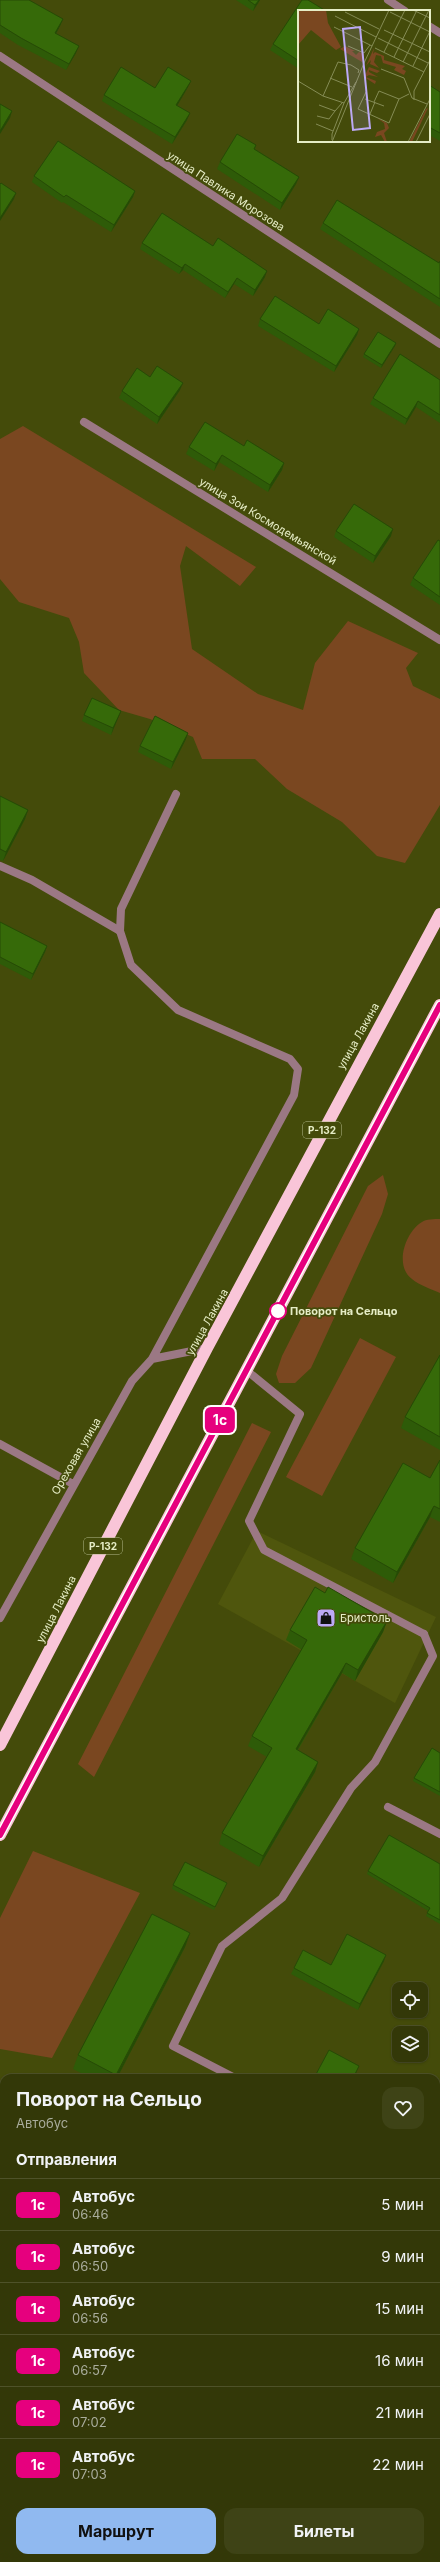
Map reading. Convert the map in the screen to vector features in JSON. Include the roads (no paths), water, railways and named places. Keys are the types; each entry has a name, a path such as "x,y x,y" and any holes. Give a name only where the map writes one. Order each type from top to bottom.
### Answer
{"highway":[{"name":"улица Лакина","path":"0,1744 207,1348 440,914"},
{"path":"0,1835 440,1005"}],"street":[{"path":"388,0 403,10"},
{"path":"430,27 440,33"},
{"name":"улица Павлика Морозова","path":"0,56 440,344"},
{"name":"улица Зои Космодемьянской","path":"84,422 440,640"},
{"path":"0,866 32,880 120,931 122,909 176,794"},
{"name":"Ореховая улица","path":"0,1618 73,1484 132,1381 152,1359 294,1095 298,1069 290,1059 178,1010 131,965 120,931"},
{"path":"152,1359 207,1348"},
{"path":"227,2074 173,2046 222,1946 282,1898 351,1788 375,1762 433,1656 424,1634 264,1550 249,1521 300,1414 246,1370"},
{"path":"0,1444 73,1484"},
{"path":"388,1807 440,1834"}],"place":[{"name":"Поворот на Сельцо","path":"278,1311"},
{"name":"Бристоль","path":"326,1618"}]}
